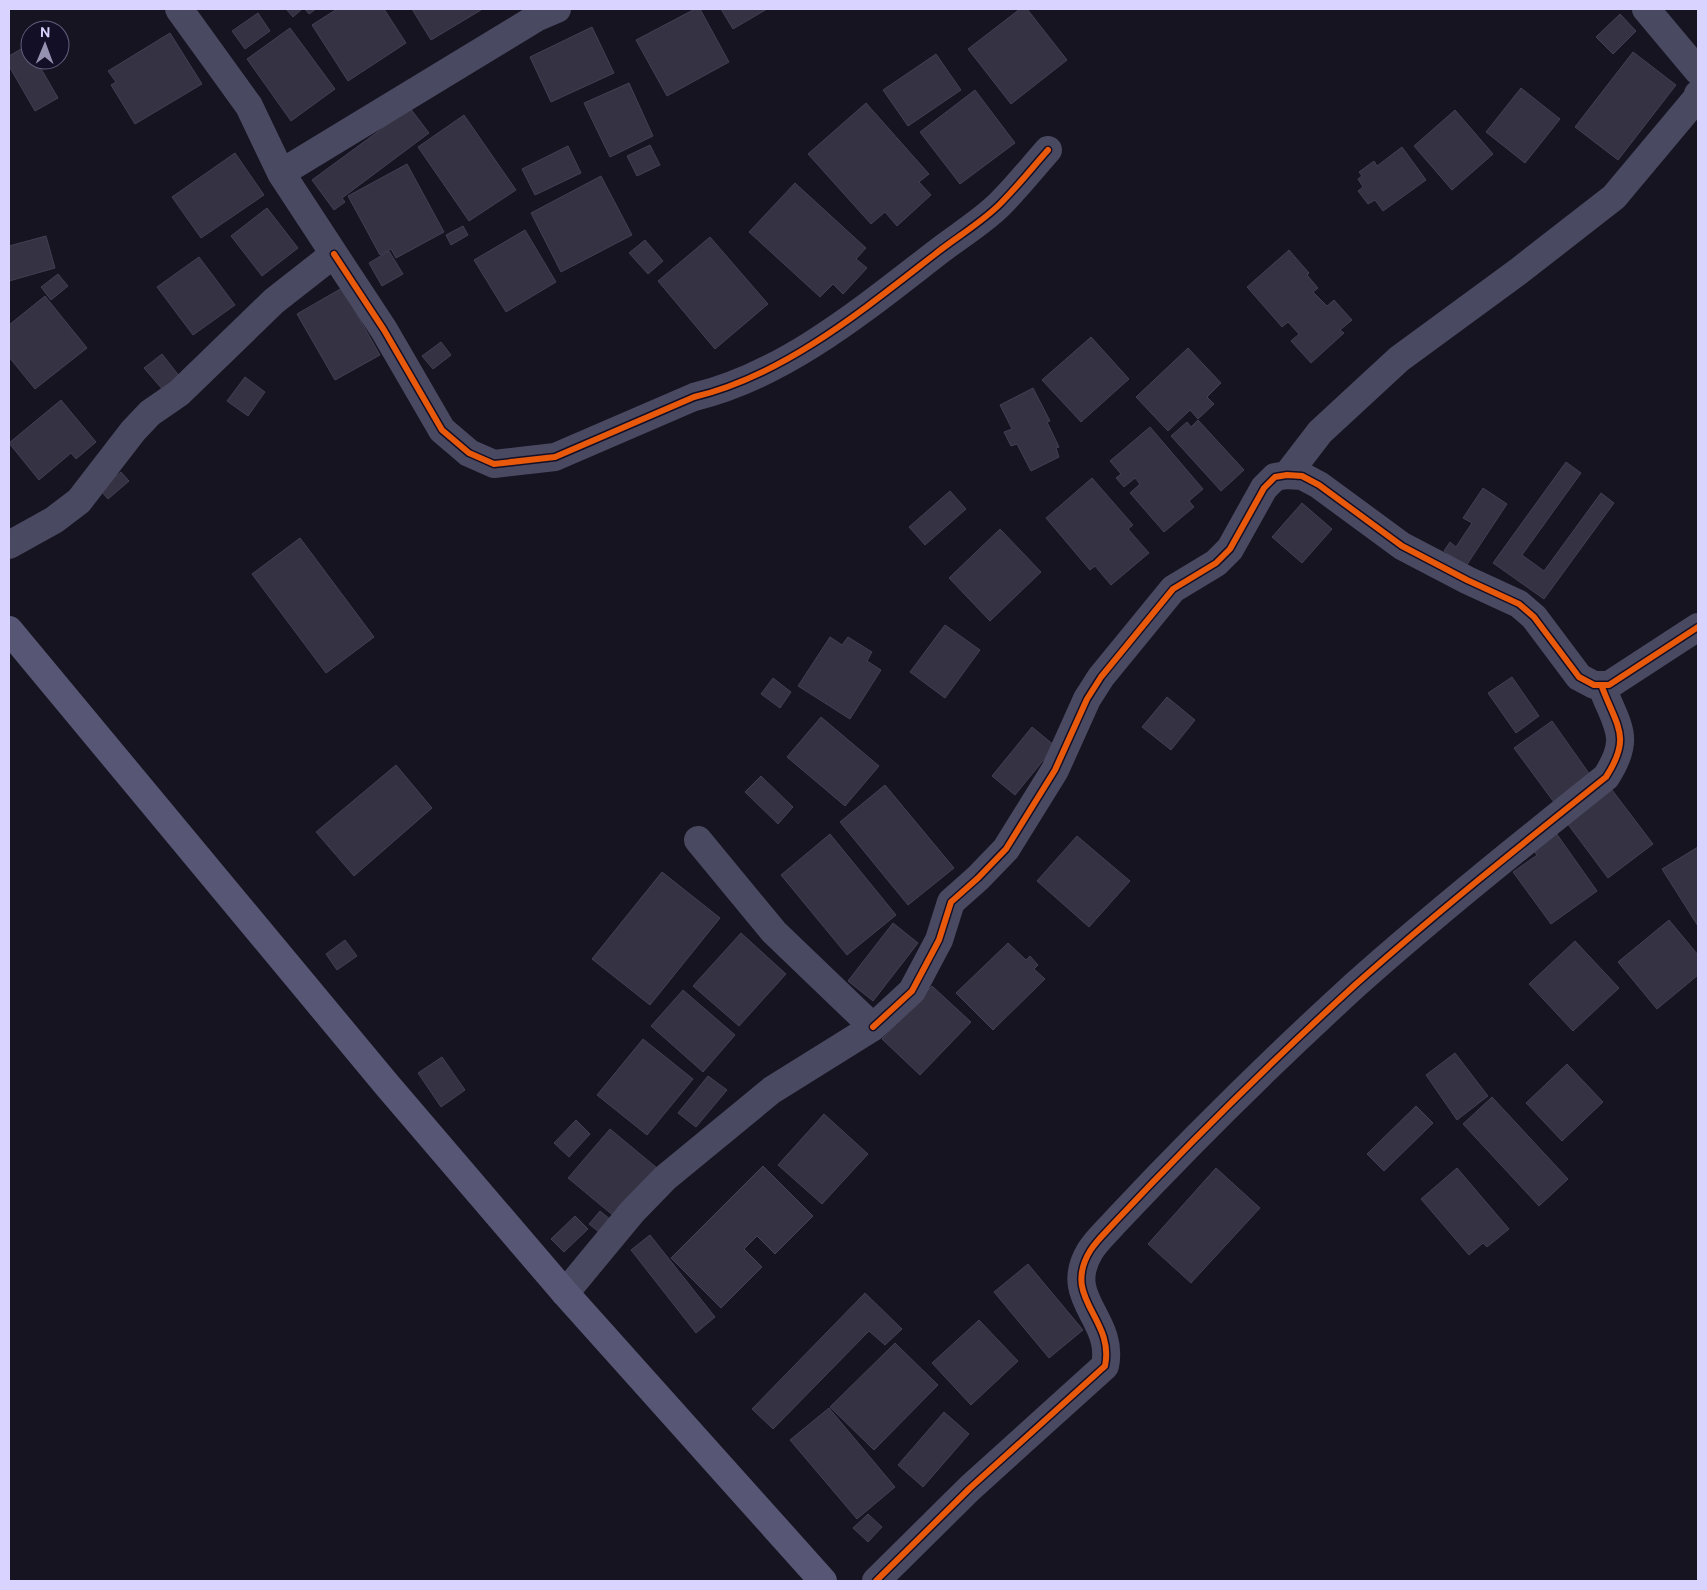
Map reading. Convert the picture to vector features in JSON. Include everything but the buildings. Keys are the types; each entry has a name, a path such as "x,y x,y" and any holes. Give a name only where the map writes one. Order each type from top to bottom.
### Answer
{"main road":[{"path":"9,630 387,1086 565,1293 823,1581"}],"street":[{"path":"179,9 249,106 281,173 384,330 442,430 469,453 494,464 555,457 686,400 747,380 813,342 866,308 999,205 1048,150"},
{"path":"281,173 536,18 557,9"},
{"path":"1646,9 1698,71"},
{"path":"1287,475 1320,432 1399,359 1614,198 1697,98 1698,94"},
{"path":"9,545 54,520 79,501 133,431 150,413 179,393 274,302 334,254"},
{"path":"565,1293 632,1212 665,1178 772,1090 873,1026 912,991 939,940 951,902 1006,849 1054,770 1086,699 1173,589 1216,563 1230,550 1264,488 1274,477 1287,475 1302,476 1319,485 1402,546 1467,580 1519,604 1534,617 1579,677 1602,687 1622,739 1618,759 1606,777 1419,930 1356,985 1284,1051 1115,1222 1090,1251 1080,1275 1084,1296 1102,1329 1108,1352 1105,1366 970,1488 876,1581"},
{"path":"1602,687 1627,675 1698,627"},
{"path":"698,840 774,932 873,1026"}],"cycle path":[{"path":"334,254 384,330 442,430 469,453 494,464 555,457 694,397 727,387 759,374 821,339 985,218 1006,198 1048,150"},
{"path":"873,1027 912,991 939,940 951,902 1006,849 1055,770 1087,699 1101,677 1173,589 1216,563 1230,549 1264,488 1275,477 1287,475 1302,476 1319,485 1402,546 1467,580 1519,604 1534,617 1579,677 1594,685 1609,685 1698,627"},
{"path":"876,1581 970,1488 1105,1366 1106,1349 1103,1335 1085,1296 1082,1282 1083,1268 1090,1251 1102,1236 1233,1101 1355,985 1448,905 1606,777 1614,763 1620,741 1617,723 1602,687"}]}
